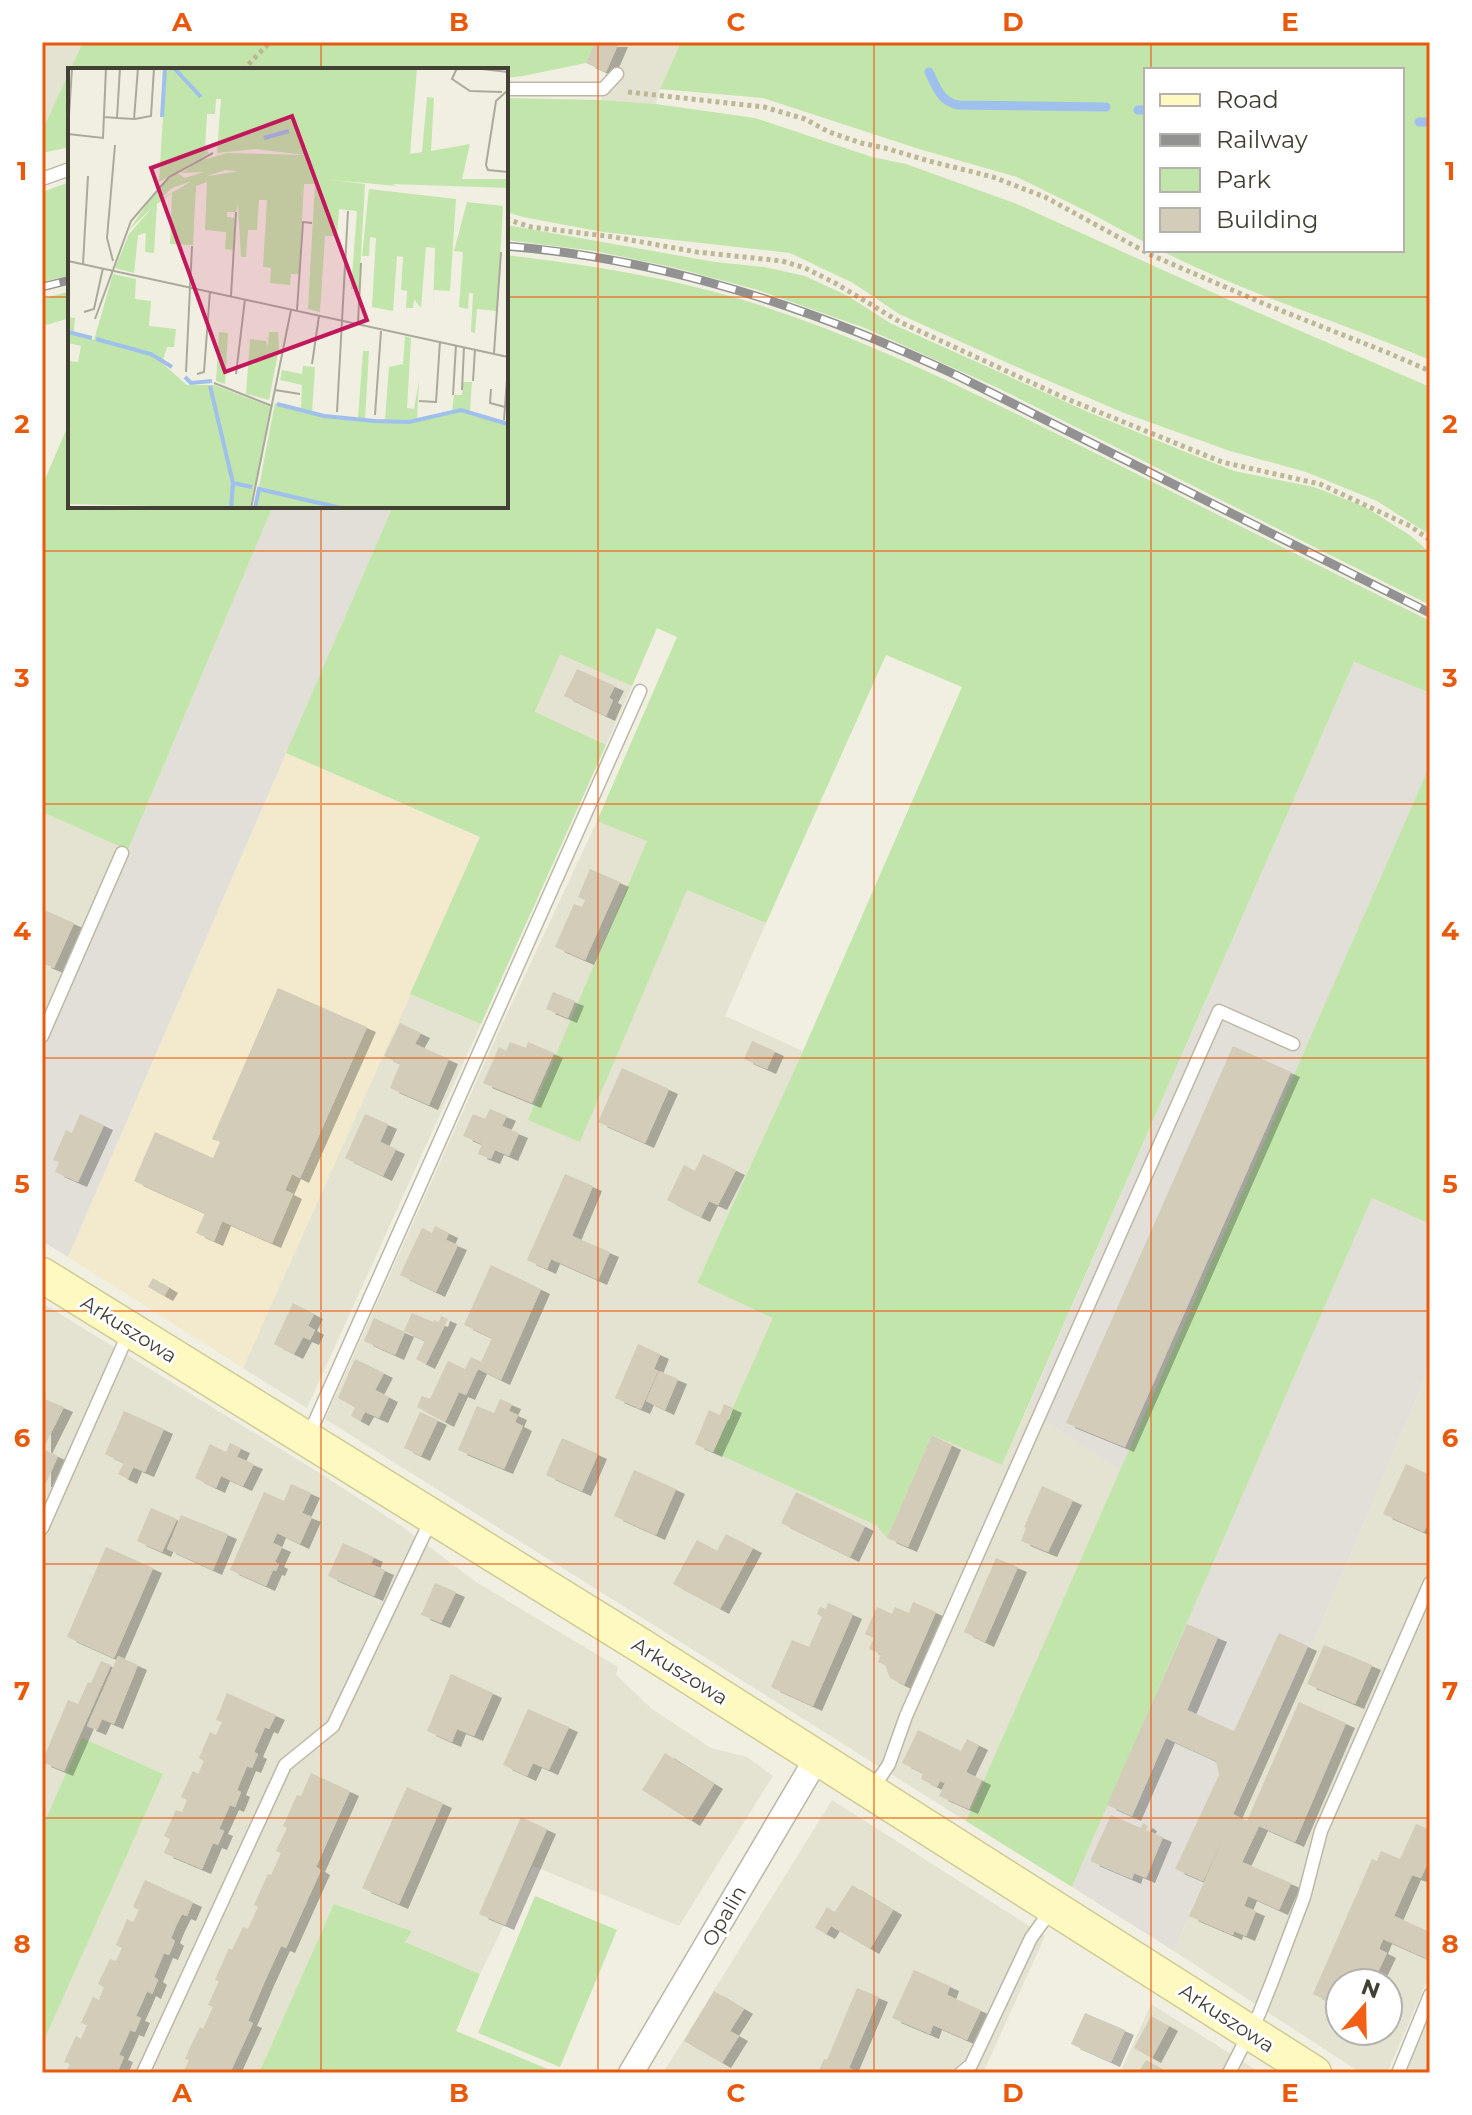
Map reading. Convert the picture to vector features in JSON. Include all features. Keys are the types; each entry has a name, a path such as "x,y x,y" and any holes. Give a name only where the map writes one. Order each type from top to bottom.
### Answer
{"main road":[{"name":"Arkuszowa","path":"42,1275 817,1758 1314,2073"}],"street":[{"name":"Opalin","path":"631,2073 817,1758"}],"lane":[{"path":"508,89 603,89 617,74"},
{"path":"42,179 68,170"},
{"path":"307,1440 640,691"},
{"path":"42,1036 122,853"},
{"path":"871,1792 889,1764 906,1716 1219,1011 1293,1044"},
{"path":"42,1528 131,1330"},
{"path":"143,2073 285,1765 333,1726 432,1518"},
{"path":"1229,2073 1269,1990 1304,1897 1321,1831 1430,1583"},
{"path":"961,2073 971,2065 1031,1938 1054,1907"},
{"path":"1398,2073 1430,1995"}],"path":[{"path":"245,68 270,42"},
{"path":"603,89 764,107 805,119 829,132 861,143 993,177 1045,197 1144,251"},
{"path":"508,220 531,227 614,237 697,252 782,261 805,268 900,322 1067,399 1222,462 1320,484 1410,526 1430,540"},
{"path":"1146,252 1430,371"}],"shaded area":[{"path":"42,42 83,42 71,68 68,68 68,75 42,131"},
{"path":"595,42 681,42 656,104 601,100 606,72 586,63"},
{"path":"272,508 392,508 68,1257 42,1241 42,1054"},
{"path":"560,653 632,686 606,745 535,713"},
{"path":"1354,662 1430,693 1430,765 1121,1471 1027,1409"},
{"path":"286,753 481,838 243,1368 68,1257"},
{"path":"42,812 128,850 42,1054"},
{"path":"597,821 647,840 580,1141 687,890 766,923 725,1016 803,1051 697,1283 773,1317 876,1525 887,1537 932,1435 1002,1465 1027,1409 1121,1471 966,1821 325,1419"},
{"path":"410,994 481,1024 307,1408 243,1368"},
{"path":"1372,1198 1430,1224 1430,1366 1312,1646 1174,1951 1072,1887"},
{"path":"42,1303 318,1472 403,1527 476,1582 618,1667 616,1675 652,1709 711,1748 747,1757 773,1776 679,1926 533,1866 480,1974 405,1942 412,1931 335,1904 259,2073 42,2073 42,2045 163,1774 82,1739 42,1827"},
{"path":"1430,1366 1430,1974 1404,2034 1404,1967 1324,1967 1324,2047 1398,2047 1387,2073 1361,2073 1174,1951 1312,1646"},
{"path":"832,1800 1045,1936 983,2073 663,2073"},
{"path":"1151,2004 1261,2073 1120,2073"},
{"path":"1430,2014 1430,2073 1405,2073"}],"green space":[{"path":"83,42 595,42 586,63 508,78 508,68 71,68"},
{"path":"681,42 1430,42 1430,360 1260,294 1164,252 1404,252 1404,68 1144,68 1144,242 1017,177 763,98 660,89"},
{"path":"68,74 68,147 42,153 42,131"},
{"path":"508,98 656,104 755,118 872,157 906,164 1017,204 1430,387 1430,535 1377,501 1306,472 1230,451 1124,413 1028,372 899,314 853,283 790,253 603,232 508,213"},
{"path":"68,183 68,276 42,282 42,192"},
{"path":"508,225 805,276 848,296 890,323 1088,412 1234,471 1314,487 1365,507 1411,536 1430,553 1430,605 998,388 865,328 758,290 595,251 508,240"},
{"path":"508,255 601,268 695,287 756,304 844,336 1015,413 1430,621 1430,693 1354,662 1002,1465 932,1435 887,1538 876,1525 713,1452 773,1318 697,1283 803,1051 962,687 886,655 766,923 687,890 580,1142 528,1120 647,841 597,821 677,637 657,628 632,686 560,654 535,712 606,745 481,1024 410,994 480,837 286,753 392,508 508,508"},
{"path":"68,292 68,319 42,326 42,299"},
{"path":"68,426 68,508 272,508 128,850 42,812 42,486"},
{"path":"1430,765 1430,1224 1372,1198 1072,1887 966,1821"},
{"path":"82,1738 163,1774 42,2045 42,1827"},
{"path":"535,1896 617,1930 560,2067 478,2033"},
{"path":"334,1904 412,1931 405,1942 480,1974 456,2031 557,2073 259,2073"}],"building":[{"path":"595,42 619,42 606,72 586,63"},
{"path":"577,669 615,686 606,716 564,696"},
{"path":"590,869 620,882 585,960 555,947 574,904 582,907 585,900 578,897"},
{"path":"42,909 74,923 54,968 42,963"},
{"path":"278,988 367,1027 300,1178 292,1174 285,1190 293,1194 272,1243 222,1221 214,1241 196,1233 205,1213 134,1181 155,1132 213,1158 220,1142 212,1139"},
{"path":"553,992 575,1001 568,1018 546,1009"},
{"path":"400,1023 421,1033 415,1044 449,1059 429,1105 390,1088 400,1064 384,1056"},
{"path":"752,1041 775,1051 767,1069 744,1059"},
{"path":"510,1042 526,1048 528,1042 554,1053 532,1103 483,1083 499,1047 506,1051"},
{"path":"1233,1046 1291,1072 1125,1447 1066,1423"},
{"path":"622,1068 669,1089 645,1143 598,1122"},
{"path":"490,1109 507,1116 502,1126 519,1133 509,1156 495,1150 491,1159 478,1154 482,1144 463,1136 473,1114 485,1119"},
{"path":"80,1114 104,1125 78,1182 55,1172 59,1162 53,1160 66,1130 72,1133"},
{"path":"365,1114 388,1124 380,1142 396,1149 383,1176 345,1158"},
{"path":"703,1154 736,1170 718,1205 709,1201 701,1217 667,1200 684,1165 695,1171"},
{"path":"565,1174 593,1186 572,1236 610,1252 598,1280 551,1259 547,1269 527,1260"},
{"path":"435,1226 449,1233 446,1240 458,1245 436,1292 400,1275 422,1228 432,1233"},
{"path":"491,1265 541,1289 501,1380 478,1369 466,1395 459,1392 445,1422 417,1407 422,1396 430,1399 448,1361 465,1369 471,1357 481,1362 492,1338 464,1325"},
{"path":"153,1278 169,1288 164,1296 148,1287"},
{"path":"293,1303 314,1314 308,1326 315,1330 310,1340 303,1337 294,1354 274,1344"},
{"path":"412,1313 433,1322 439,1322 441,1316 448,1319 426,1364 416,1359 425,1341 404,1331"},
{"path":"374,1318 405,1332 395,1355 364,1341"},
{"path":"638,1344 660,1354 654,1369 658,1371 641,1409 615,1398"},
{"path":"355,1359 384,1373 375,1390 389,1397 379,1418 365,1412 360,1421 351,1416 355,1407 338,1398"},
{"path":"659,1371 678,1379 665,1410 646,1401"},
{"path":"42,1398 64,1407 43,1449 58,1456 46,1483 42,1482"},
{"path":"500,1399 512,1404 509,1411 518,1415 515,1422 523,1426 504,1469 458,1450 477,1406 494,1413"},
{"path":"724,1404 733,1408 713,1452 695,1444 709,1410 720,1415"},
{"path":"124,1411 164,1429 145,1472 133,1467 128,1479 118,1474 124,1463 105,1454"},
{"path":"420,1412 438,1420 421,1456 404,1448"},
{"path":"932,1435 952,1445 908,1547 887,1538"},
{"path":"562,1438 598,1454 582,1491 546,1475"},
{"path":"230,1443 241,1448 237,1457 254,1464 243,1486 221,1476 216,1488 195,1478 210,1444 226,1452"},
{"path":"1406,1464 1430,1475 1430,1518 1424,1532 1383,1514"},
{"path":"634,1470 676,1489 656,1535 614,1516"},
{"path":"291,1484 311,1493 302,1513 312,1517 300,1544 277,1533 273,1543 282,1547 275,1562 279,1564 266,1586 230,1570 264,1492 284,1501"},
{"path":"1042,1486 1073,1500 1048,1552 1021,1541"},
{"path":"796,1492 865,1526 850,1557 781,1523"},
{"path":"151,1508 177,1519 162,1552 137,1541"},
{"path":"181,1515 228,1534 213,1570 167,1549"},
{"path":"726,1534 753,1548 720,1609 673,1584 697,1540 717,1551"},
{"path":"343,1543 374,1557 371,1564 385,1570 374,1596 328,1576"},
{"path":"106,1547 153,1568 114,1658 67,1637"},
{"path":"996,1558 1018,1567 985,1642 964,1632"},
{"path":"435,1583 456,1592 441,1623 421,1615"},
{"path":"913,1602 936,1612 904,1685 890,1678 885,1665 878,1662 881,1654 869,1649 874,1638 865,1634 877,1607 892,1614 895,1607 909,1613"},
{"path":"828,1603 853,1614 813,1706 771,1687 792,1640 809,1647 822,1617 817,1614 820,1607 826,1609"},
{"path":"1187,1624 1218,1637 1187,1710 1234,1731 1279,1633 1308,1646 1233,1814 1247,1821 1299,1702 1346,1723 1295,1842 1259,1826 1242,1862 1291,1883 1279,1910 1248,1896 1244,1906 1256,1911 1246,1936 1234,1931 1233,1935 1189,1916 1223,1839 1203,1881 1175,1869 1219,1775 1216,1761 1166,1738 1132,1816 1107,1805"},
{"path":"1324,1645 1372,1665 1355,1704 1307,1684"},
{"path":"118,1656 138,1665 114,1724 102,1719 97,1730 87,1726"},
{"path":"101,1661 111,1665 64,1771 42,1762 68,1700 78,1704"},
{"path":"451,1674 493,1693 474,1736 457,1729 452,1742 427,1731"},
{"path":"227,1693 276,1715 269,1729 265,1727 254,1752 258,1754 252,1768 247,1766 237,1790 241,1792 235,1807 230,1805 219,1829 224,1831 218,1845 213,1843 202,1869 164,1853 170,1839 164,1836 176,1810 182,1812 187,1800 181,1797 193,1771 198,1774 204,1761 199,1758 210,1732 216,1735 222,1722 216,1720"},
{"path":"528,1709 569,1727 549,1770 533,1763 527,1776 503,1765"},
{"path":"918,1730 961,1751 967,1739 979,1745 966,1772 982,1780 969,1809 939,1796 945,1783 940,1781 937,1787 921,1779 923,1773 902,1763"},
{"path":"665,1753 714,1784 691,1821 642,1790"},
{"path":"311,1773 350,1791 316,1867 321,1870 286,1948 281,1946 264,1983 248,2021 253,2023 230,2073 183,2073 192,2043 200,2027 203,2029 213,2007 208,2005 219,1981 215,1980 229,1948 232,1950 243,1927 248,1929 258,1907 254,1905 281,1853 276,1851 287,1828 283,1826"},
{"path":"407,1787 443,1803 399,1904 362,1888"},
{"path":"1111,1815 1141,1828 1143,1823 1148,1826 1146,1830 1163,1837 1146,1878 1134,1873 1132,1879 1090,1861"},
{"path":"521,1817 547,1829 505,1925 479,1914"},
{"path":"1416,1824 1430,1830 1430,1858 1421,1878 1412,1875 1394,1916 1430,1932 1430,1960 1383,1939 1379,1949 1387,1953 1380,1967 1325,1967 1372,1859 1377,1861 1381,1851 1400,1859"},
{"path":"145,1880 193,1902 187,1916 182,1914 176,1926 171,1938 175,1941 169,1955 164,1953 154,1977 158,1980 152,1994 147,1991 136,2016 141,2018 135,2032 130,2030 119,2055 124,2057 118,2071 66,2073 70,2064 64,2062 76,2036 81,2039 87,2025 81,2023 93,1997 99,2000 104,1987 98,1984 110,1959 116,1961 122,1948 116,1945 127,1919 133,1922 139,1910 133,1907"},
{"path":"852,1885 893,1910 870,1949 831,1926 826,1934 815,1928 827,1907 835,1912"},
{"path":"1324,1969 1324,1999 1313,1994"},
{"path":"914,1970 950,1986 947,1995 981,2010 967,2040 933,2025 930,2034 892,2018"},
{"path":"857,1988 879,1997 849,2068 860,2073 818,2073 824,2059 827,2060"},
{"path":"714,1991 744,2009 730,2031 739,2036 722,2063 684,2041"},
{"path":"1085,2013 1125,2030 1111,2062 1071,2044"},
{"path":"1151,2016 1169,2026 1152,2058 1134,2048"},
{"path":"1146,2060 1169,2073 1138,2073"}],"waterway":[{"path":"929,72 943,97 958,105 1106,107"},
{"path":"1138,110 1144,110"},
{"path":"1419,122 1430,122"}],"railway":[{"path":"508,246 623,262 681,275 737,290 848,328 956,375 1430,613"},
{"path":"42,287 68,280"}]}
